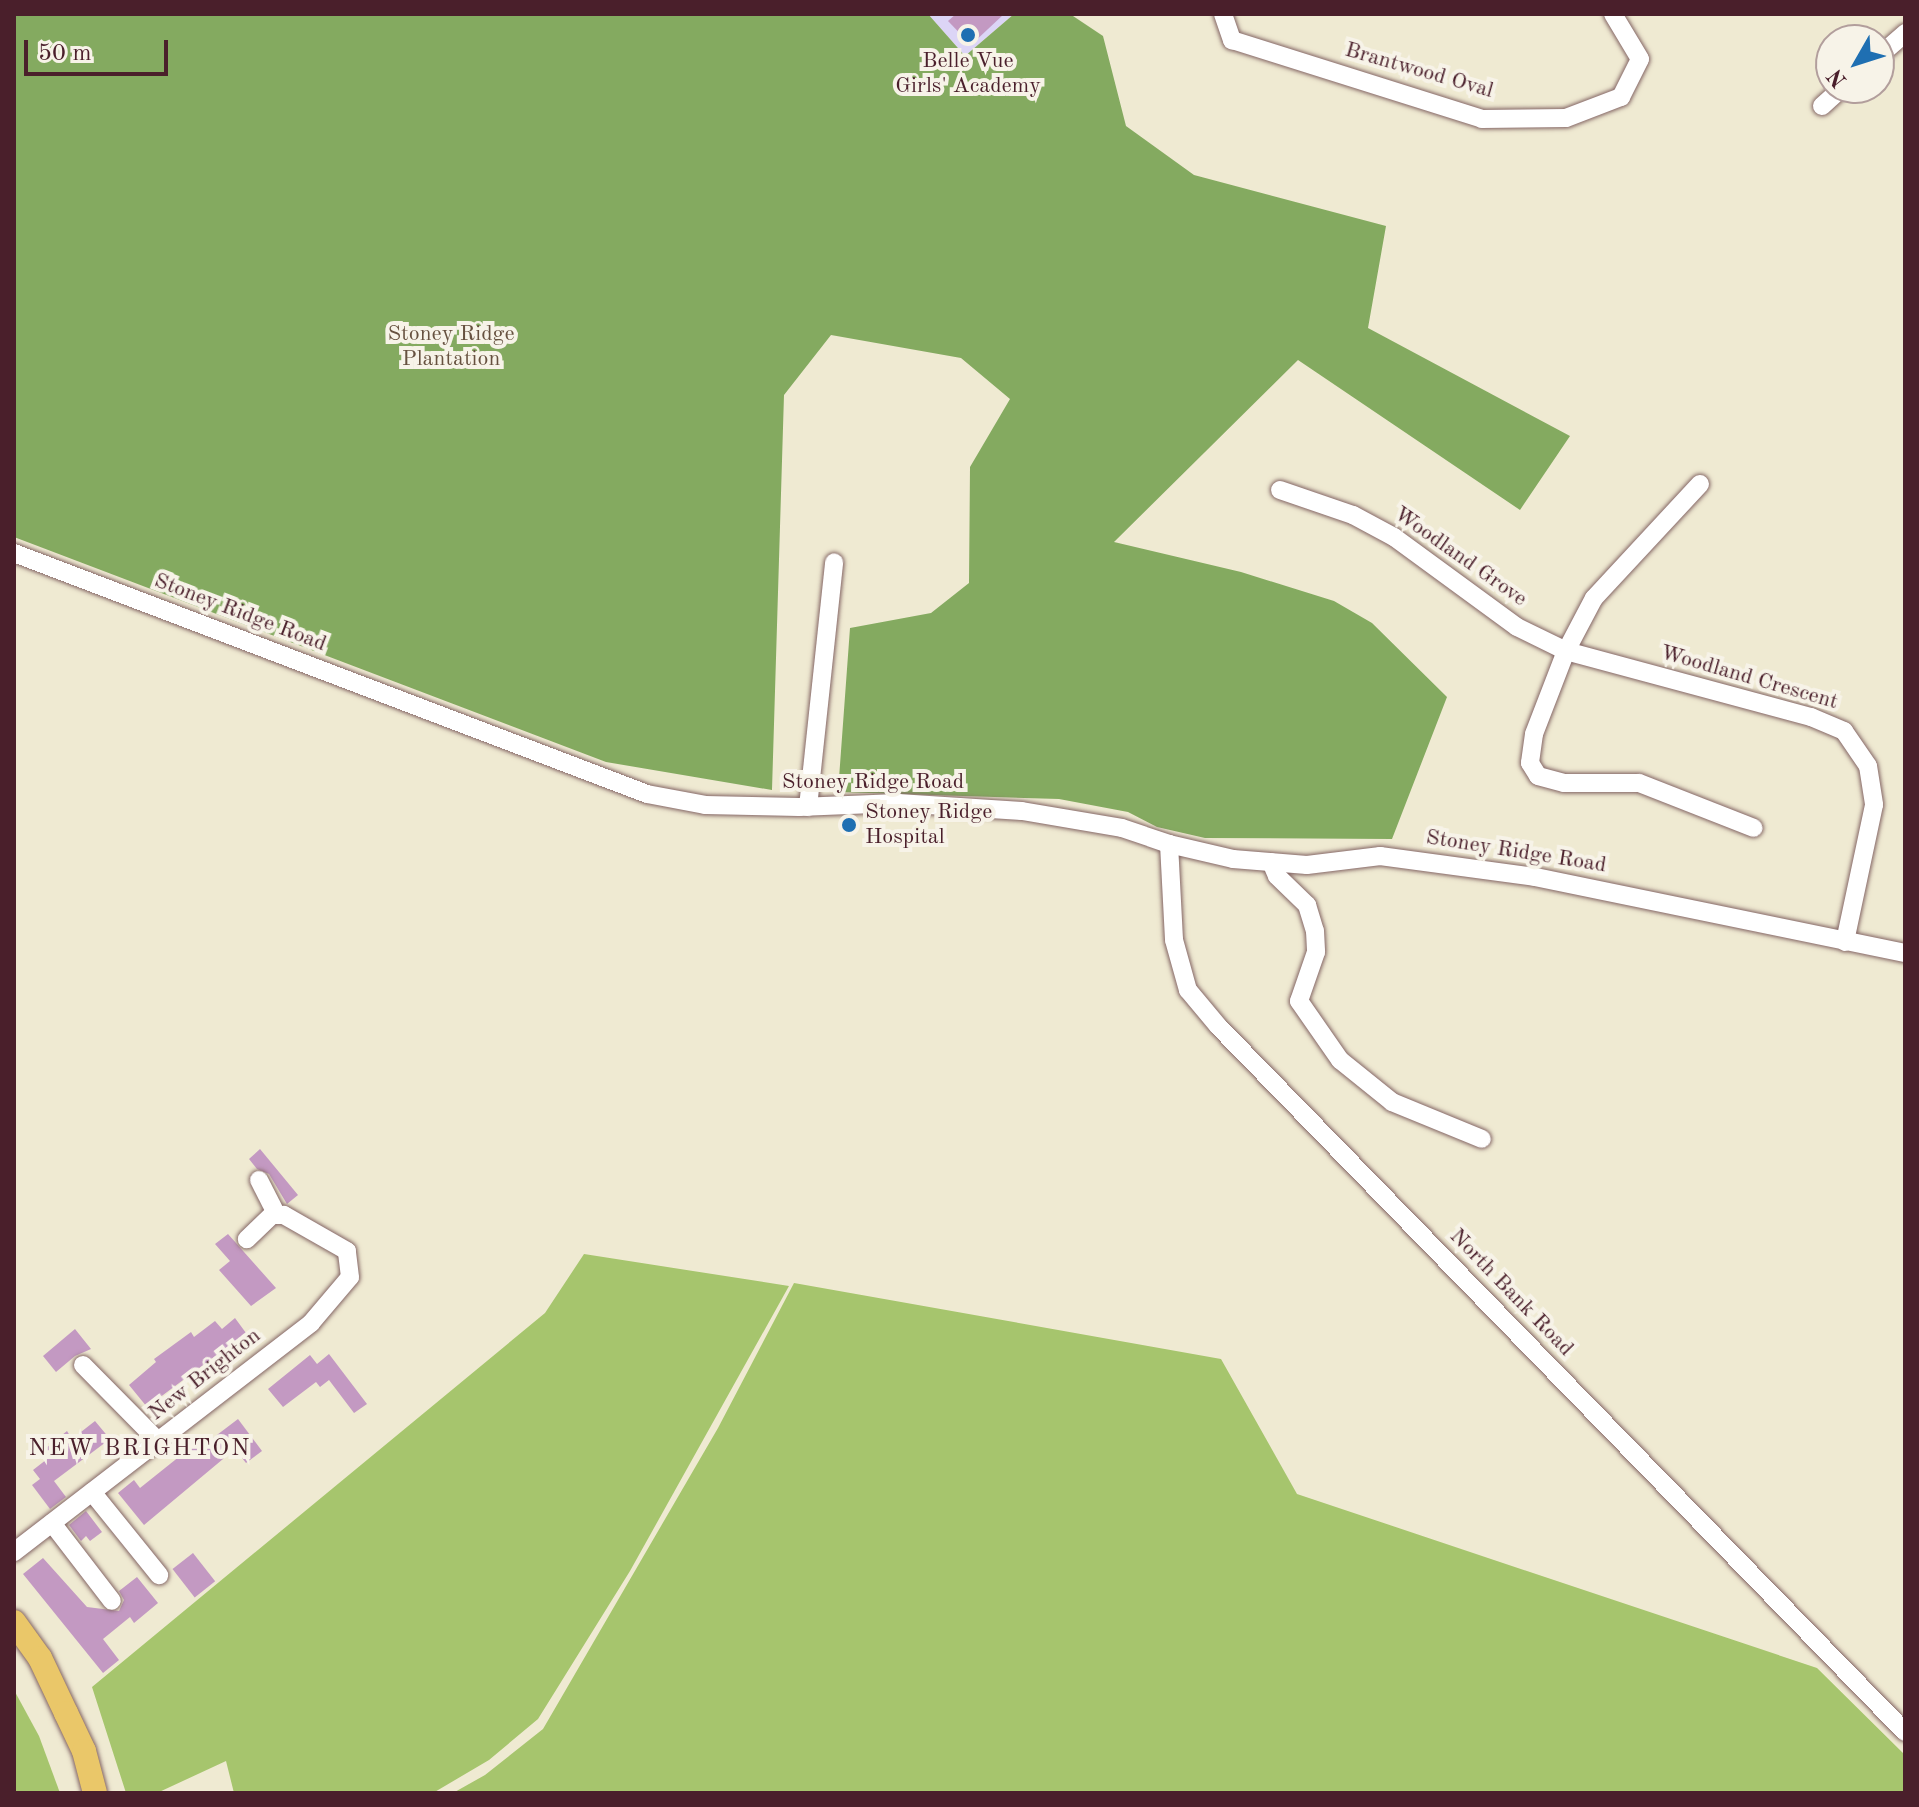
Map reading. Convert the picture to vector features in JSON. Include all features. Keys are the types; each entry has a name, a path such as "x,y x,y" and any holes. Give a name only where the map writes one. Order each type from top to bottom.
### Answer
{"main road":[{"path":"14,1622 40,1658 60,1699 84,1751 95,1793"}],"street":[{"name":"Brantwood Oval","path":"1223,14 1232,40 1482,119 1566,118 1621,97 1640,59 1613,14"},
{"path":"1700,484 1594,598 1566,651 1534,734 1530,763 1538,776 1564,783 1639,783 1754,828"},
{"name":"Woodland Grove","path":"1280,490 1353,515 1394,537 1517,627 1566,651"},
{"name":"Stoney Ridge Road","path":"14,553 647,794 705,805 808,807 898,803 1022,811 1122,828 1169,844 1233,859 1307,865 1380,856 1660,901 1905,953"},
{"path":"808,807 834,562"},
{"name":"Woodland Crescent","path":"1566,651 1811,717 1844,731 1868,766 1874,805 1845,942"},
{"name":"North Bank Road","path":"1169,844 1174,940 1188,990 1905,1732"},
{"path":"1271,862 1277,876 1307,905 1315,931 1316,952 1299,1001 1340,1060 1392,1102 1482,1139"},
{"path":"247,1239 276,1214 259,1180"},
{"name":"New Brighton","path":"14,1552 311,1323 350,1277 347,1251 284,1215 276,1214"},
{"path":"83,1365 158,1441"},
{"path":"92,1492 159,1575"},
{"path":"52,1523 112,1601"}],"shaded area":[{"name":"Belle Vue Girls' Academy","path":"928,14 1014,14 965,56"}],"green space":[{"name":"Stoney Ridge Plantation","path":"14,14 928,14 965,56 1014,14 1070,14 1103,36 1126,126 1194,175 1386,226 1368,328 1570,436 1520,510 1298,360 1114,542 1241,572 1334,601 1372,623 1447,697 1392,839 1205,838 1157,827 1128,812 1059,799 838,792 850,628 931,613 969,583 970,467 1010,399 961,358 831,335 784,395 772,790 606,762 14,537"},
{"path":"584,1254 789,1286 630,1571 538,1719 489,1760 433,1793 234,1793 226,1761 157,1793 126,1793 92,1687 545,1313"},
{"path":"794,1283 1221,1359 1297,1494 1817,1668 1905,1755 1905,1793 453,1793 485,1775 543,1729 718,1428"},
{"path":"14,1690 39,1736 60,1793 14,1793"}],"building":[{"path":"956,14 1004,14 971,45 948,21"},
{"path":"260,1149 298,1195 287,1204 269,1174 257,1169 249,1159"},
{"path":"228,1234 276,1288 251,1306 219,1270 230,1261 215,1244"},
{"path":"235,1318 246,1333 147,1407 129,1385 156,1362 154,1359 191,1332 194,1337 215,1321 222,1329"},
{"path":"75,1329 91,1349 75,1356 56,1372 43,1356"},
{"path":"329,1354 367,1404 354,1413 329,1380 320,1387 316,1382 283,1407 268,1389 310,1355 317,1364"},
{"path":"238,1419 262,1451 246,1463 235,1449 144,1525 118,1493 134,1480 140,1488 205,1436 209,1441"},
{"path":"95,1421 110,1439 54,1481 66,1497 50,1509 32,1485 40,1479 33,1470 51,1456 45,1449 67,1431 72,1439"},
{"path":"86,1511 102,1532 90,1541 86,1536 81,1541 69,1525"},
{"path":"193,1553 215,1581 195,1597 173,1569"},
{"path":"43,1558 87,1607 119,1611 124,1600 119,1591 137,1577 158,1603 134,1623 130,1617 103,1639 119,1660 103,1673 23,1574"}],"place":[{"name":"Belle Vue Girls' Academy","path":"968,35"},
{"name":"Stoney Ridge Hospital","path":"849,825"}],"district":[{"name":"NEW BRIGHTON","path":"140,1450"}]}
